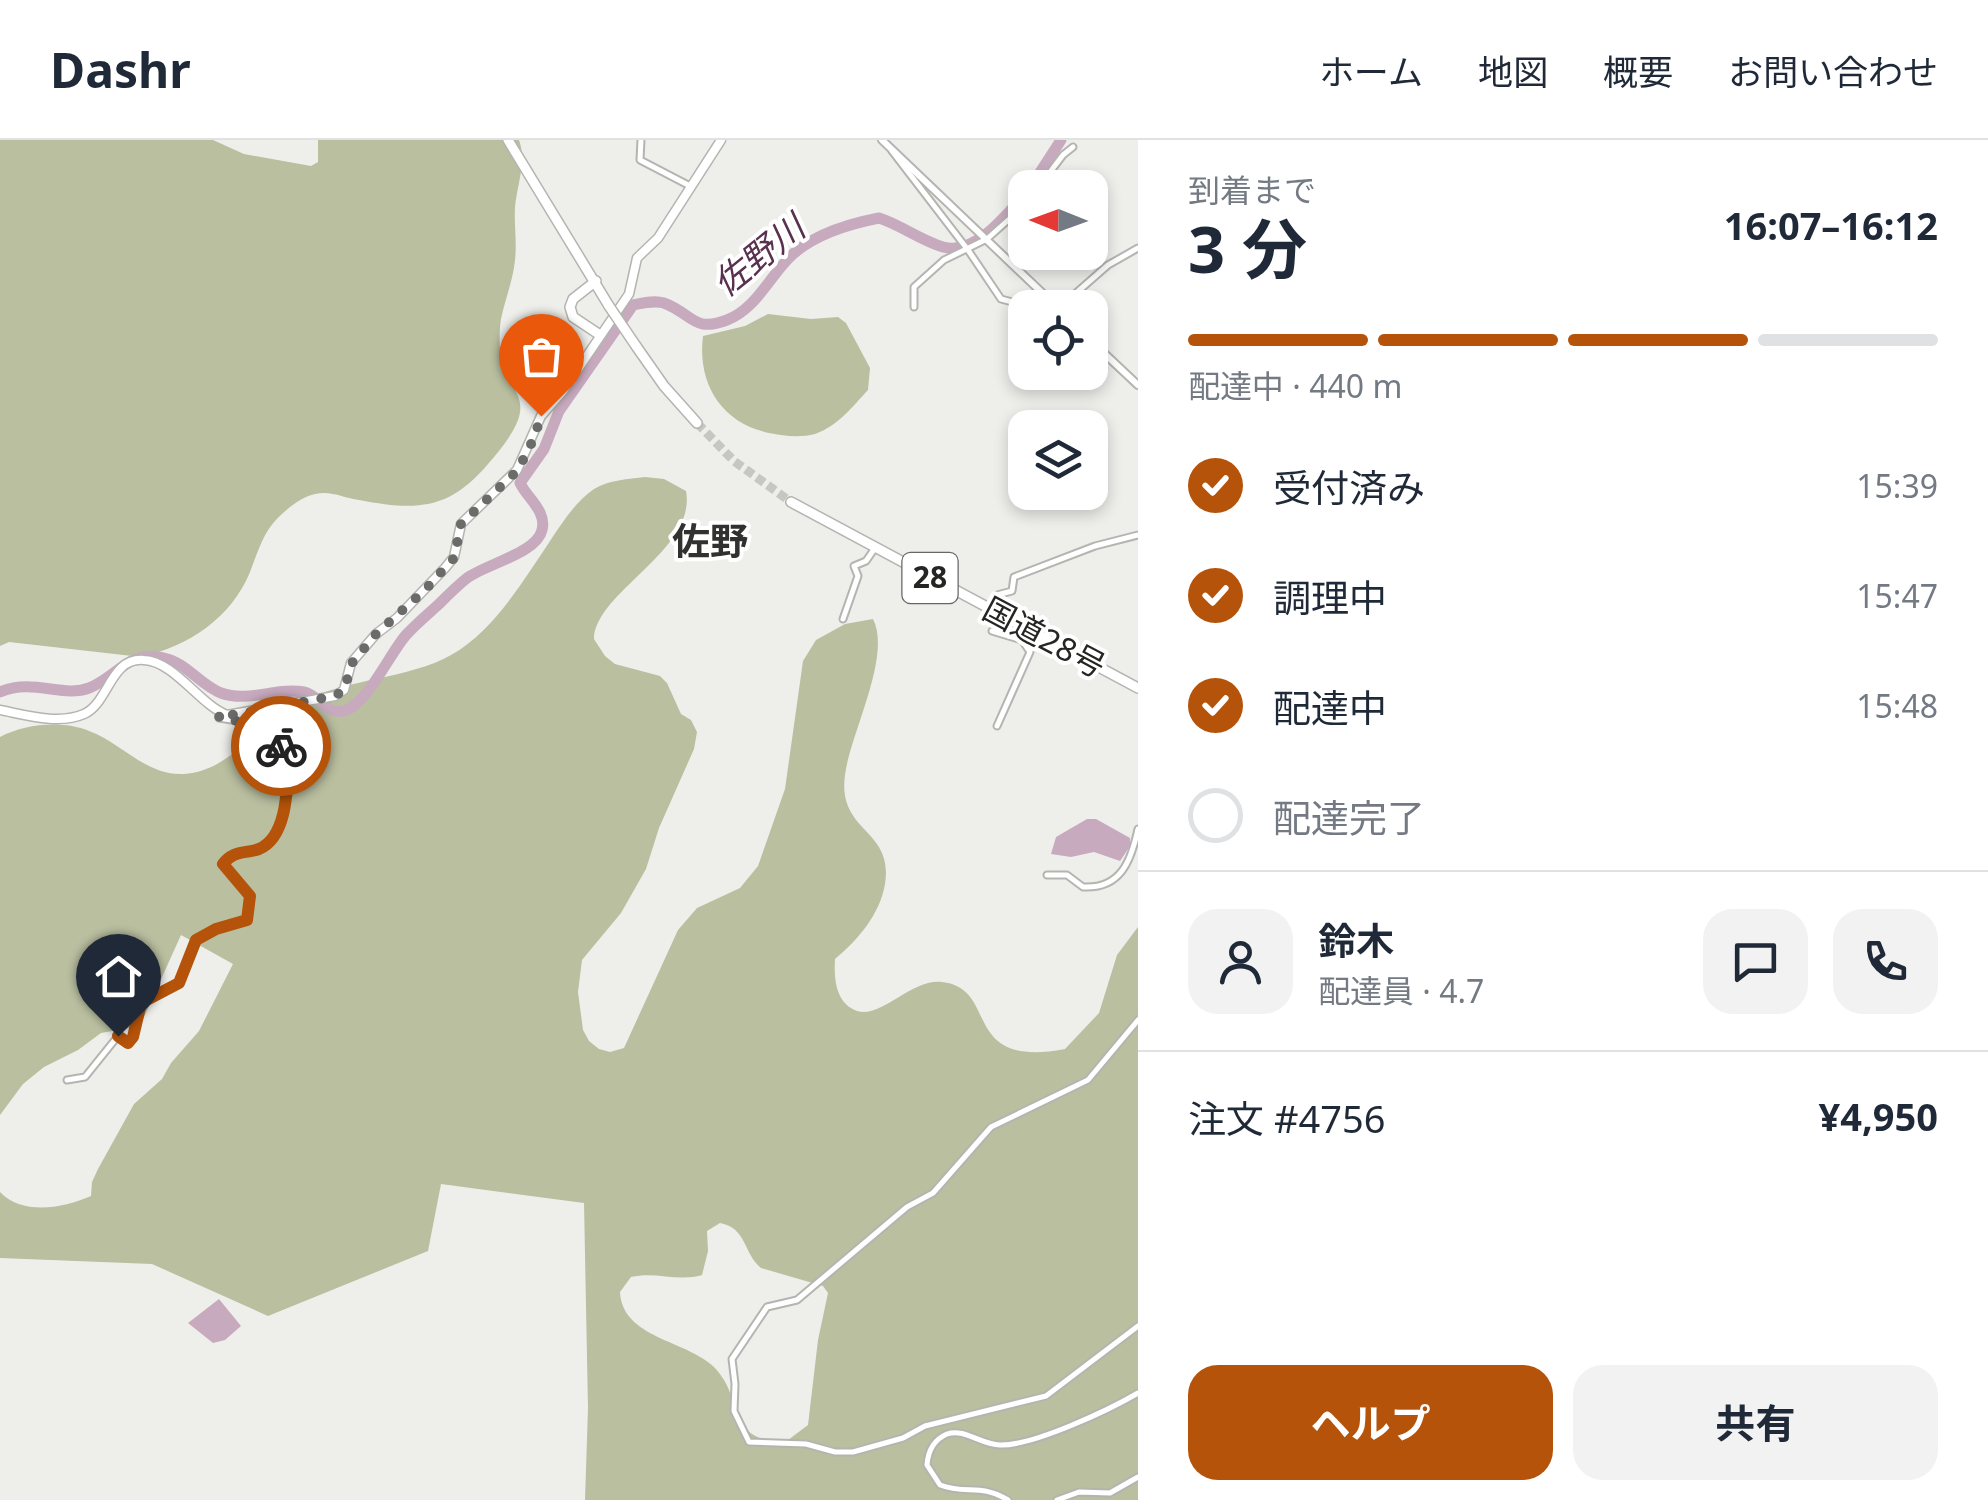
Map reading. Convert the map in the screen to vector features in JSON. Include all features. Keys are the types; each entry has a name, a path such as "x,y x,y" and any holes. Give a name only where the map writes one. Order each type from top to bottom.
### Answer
{"highway":[{"path":"508,140 636,346 697,423"},
{"path":"596,281 573,298 570,307 573,317 600,335"},
{"name":"国道28号","path":"792,502 1135,687"}],"main road":[{"path":"0,710 58,720 79,717 100,704 108,683 118,673 145,660 162,666 220,712 234,715 323,698 344,690 352,663 376,634 454,558 461,524 518,470 541,416 563,391 633,286 638,258 658,238 721,140"}],"street":[{"path":"641,140 640,160 691,187"},
{"path":"882,140 1040,290"},
{"path":"890,146 1001,299 1008,301"},
{"path":"1053,170 1073,147"},
{"path":"914,307 914,287 944,260 987,239 1008,220"},
{"path":"1079,290 1108,265 1138,248"},
{"path":"1108,357 1138,385"},
{"path":"988,610 997,596 1012,591 1014,577 1095,546 1138,536"},
{"path":"842,620 858,576 854,566 866,561 875,548"},
{"path":"992,631 1022,640 1030,652 997,726"},
{"path":"67,1080 85,1077 118,1036 128,1043 141,1003 179,983 196,940 247,920 250,896 223,864 229,856 264,846 277,828 289,752 256,724 219,718 220,712"},
{"path":"1047,875 1068,875 1083,887 1107,885 1119,878 1138,829"},
{"path":"1138,1020 1088,1080 990,1126 944,1184 907,1207 797,1300 767,1307 732,1359 736,1384 734,1412 743,1436 753,1444 806,1444 835,1452 853,1452 903,1438 922,1427 1046,1396 1138,1326"},
{"path":"1008,1500 987,1489 958,1490 940,1485 927,1465 932,1446 945,1435 955,1433 986,1444 1009,1444 1101,1415 1138,1393"},
{"path":"1057,1500 1079,1492 1110,1493 1138,1477"}],"green space":[{"path":"0,140 213,140 244,154 311,166 318,162 318,140 519,140 522,165 515,207 515,260 500,336 502,364 520,404 512,432 474,479 445,499 415,506 327,493 298,501 276,519 232,603 206,628 176,646 141,657 9,642 0,646"},
{"path":"768,314 811,319 838,317 846,323 870,368 868,390 831,426 809,435 769,433 738,420 716,398 704,370 703,336 745,326"},
{"path":"645,477 664,479 686,491 685,512 662,551 610,604 594,639 615,664 660,676 681,714 691,720 697,732 694,749 659,828 646,869 621,913 582,960 578,992 583,1030 599,1049 610,1052 624,1048 678,930 697,908 740,888 758,866 785,789 803,661 816,640 845,624 873,619 877,635 874,674 848,758 845,794 849,809 881,852 886,866 885,884 867,926 835,959 837,986 846,1004 861,1012 871,1011 917,987 942,982 960,987 995,1038 1009,1048 1032,1052 1065,1049 1099,1013 1117,955 1138,927 1138,1500 585,1500 588,1408 584,1203 441,1184 428,1251 268,1316 152,1264 0,1258 0,1192 9,1200 32,1207 68,1204 91,1196 98,1169 134,1104 162,1079 199,1031 233,964 181,935 140,1026 101,1033 44,1067 23,1084 0,1115 0,737 32,726 67,725 101,736 158,770 184,774 216,765 299,703 337,688 434,663 466,645 506,604 581,500 606,484","holes":["720,1223 740,1235 761,1268 823,1286 828,1293 808,1425 784,1443 752,1434 743,1425 730,1392 714,1367 643,1329 623,1307 620,1292 631,1277 702,1275 708,1251 707,1231"]}],"shaded area":[{"path":"1087,819 1096,819 1130,838 1130,846 1120,861 1094,852 1071,857 1051,854 1056,837"},
{"path":"219,1299 241,1326 225,1340 213,1343 188,1323"}],"waterway":[{"name":"佐野川","path":"1042,170 1061,140"},
{"name":"佐野川","path":"0,692 24,687 69,691 89,688 132,661 152,656 180,664 206,685 231,696 304,692 332,710 353,707 370,689 406,635 460,584 521,552 538,538 542,517 520,483 544,449 559,411 633,305 660,302 700,323 716,323 745,309 787,260 806,244 830,232 879,218 935,244 955,248 978,240 1008,212"}],"tunnel":[{"path":"697,423 734,461 791,502"}],"way so far":[{"path":"281,746 256,724 219,718 220,712 234,715 335,696 344,690 352,663 376,634 397,618 454,558 461,524 518,470 541,416"}],"district":[{"name":"佐野","path":"710,542"}],"route":[{"path":"118,1036 128,1043 141,1003 179,983 196,940 247,920 250,896 223,864 229,856 264,846 277,828 289,752 281,746"}]}
